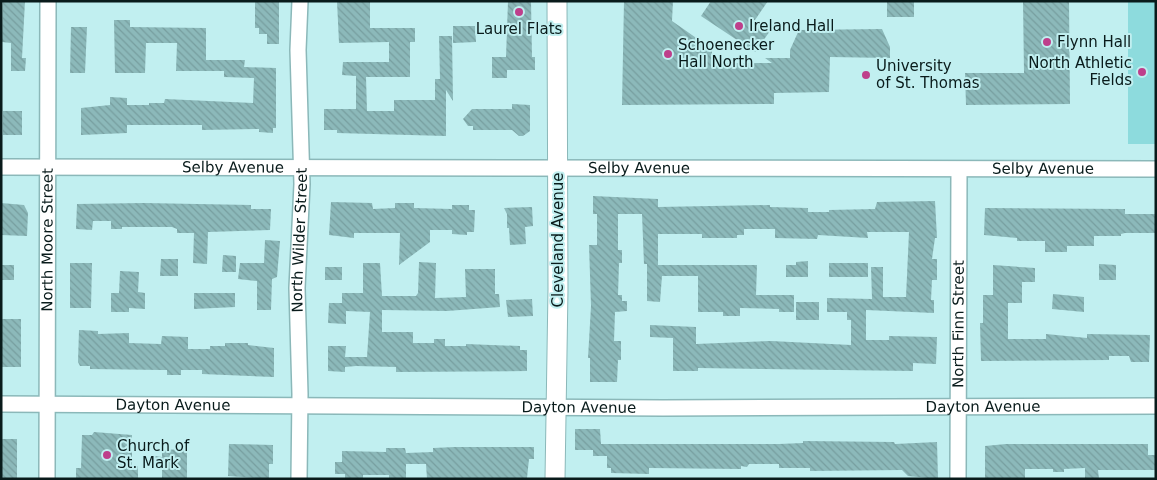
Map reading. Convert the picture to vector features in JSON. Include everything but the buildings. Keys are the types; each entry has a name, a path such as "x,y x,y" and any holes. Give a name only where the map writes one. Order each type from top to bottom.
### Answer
{"street":[{"name":"North Moore Street","path":"47,479 48,1"},
{"name":"North Wilder Street","path":"299,479 300,406 297,288 302,169 298,50 300,1"},
{"name":"Cleveland Avenue","path":"555,479 558,169 557,1"},
{"name":"Selby Avenue","path":"1,168 1156,169"},
{"name":"North Finn Street","path":"958,479 959,170"},
{"name":"Dayton Avenue","path":"1,404 556,408 1156,406"}],"shaded area":[{"name":"North Athletic Fields","path":"1128,1 1156,1 1156,144 1128,144"}],"place":[{"name":"Laurel Flats","path":"519,12"},
{"name":"Ireland Hall","path":"739,26"},
{"name":"Flynn Hall","path":"1047,42"},
{"name":"Schoenecker Hall North","path":"668,54"},
{"name":"North Athletic Fields","path":"1142,72"},
{"name":"University of St. Thomas","path":"866,75"},
{"name":"Church of St. Mark","path":"107,455"}]}
